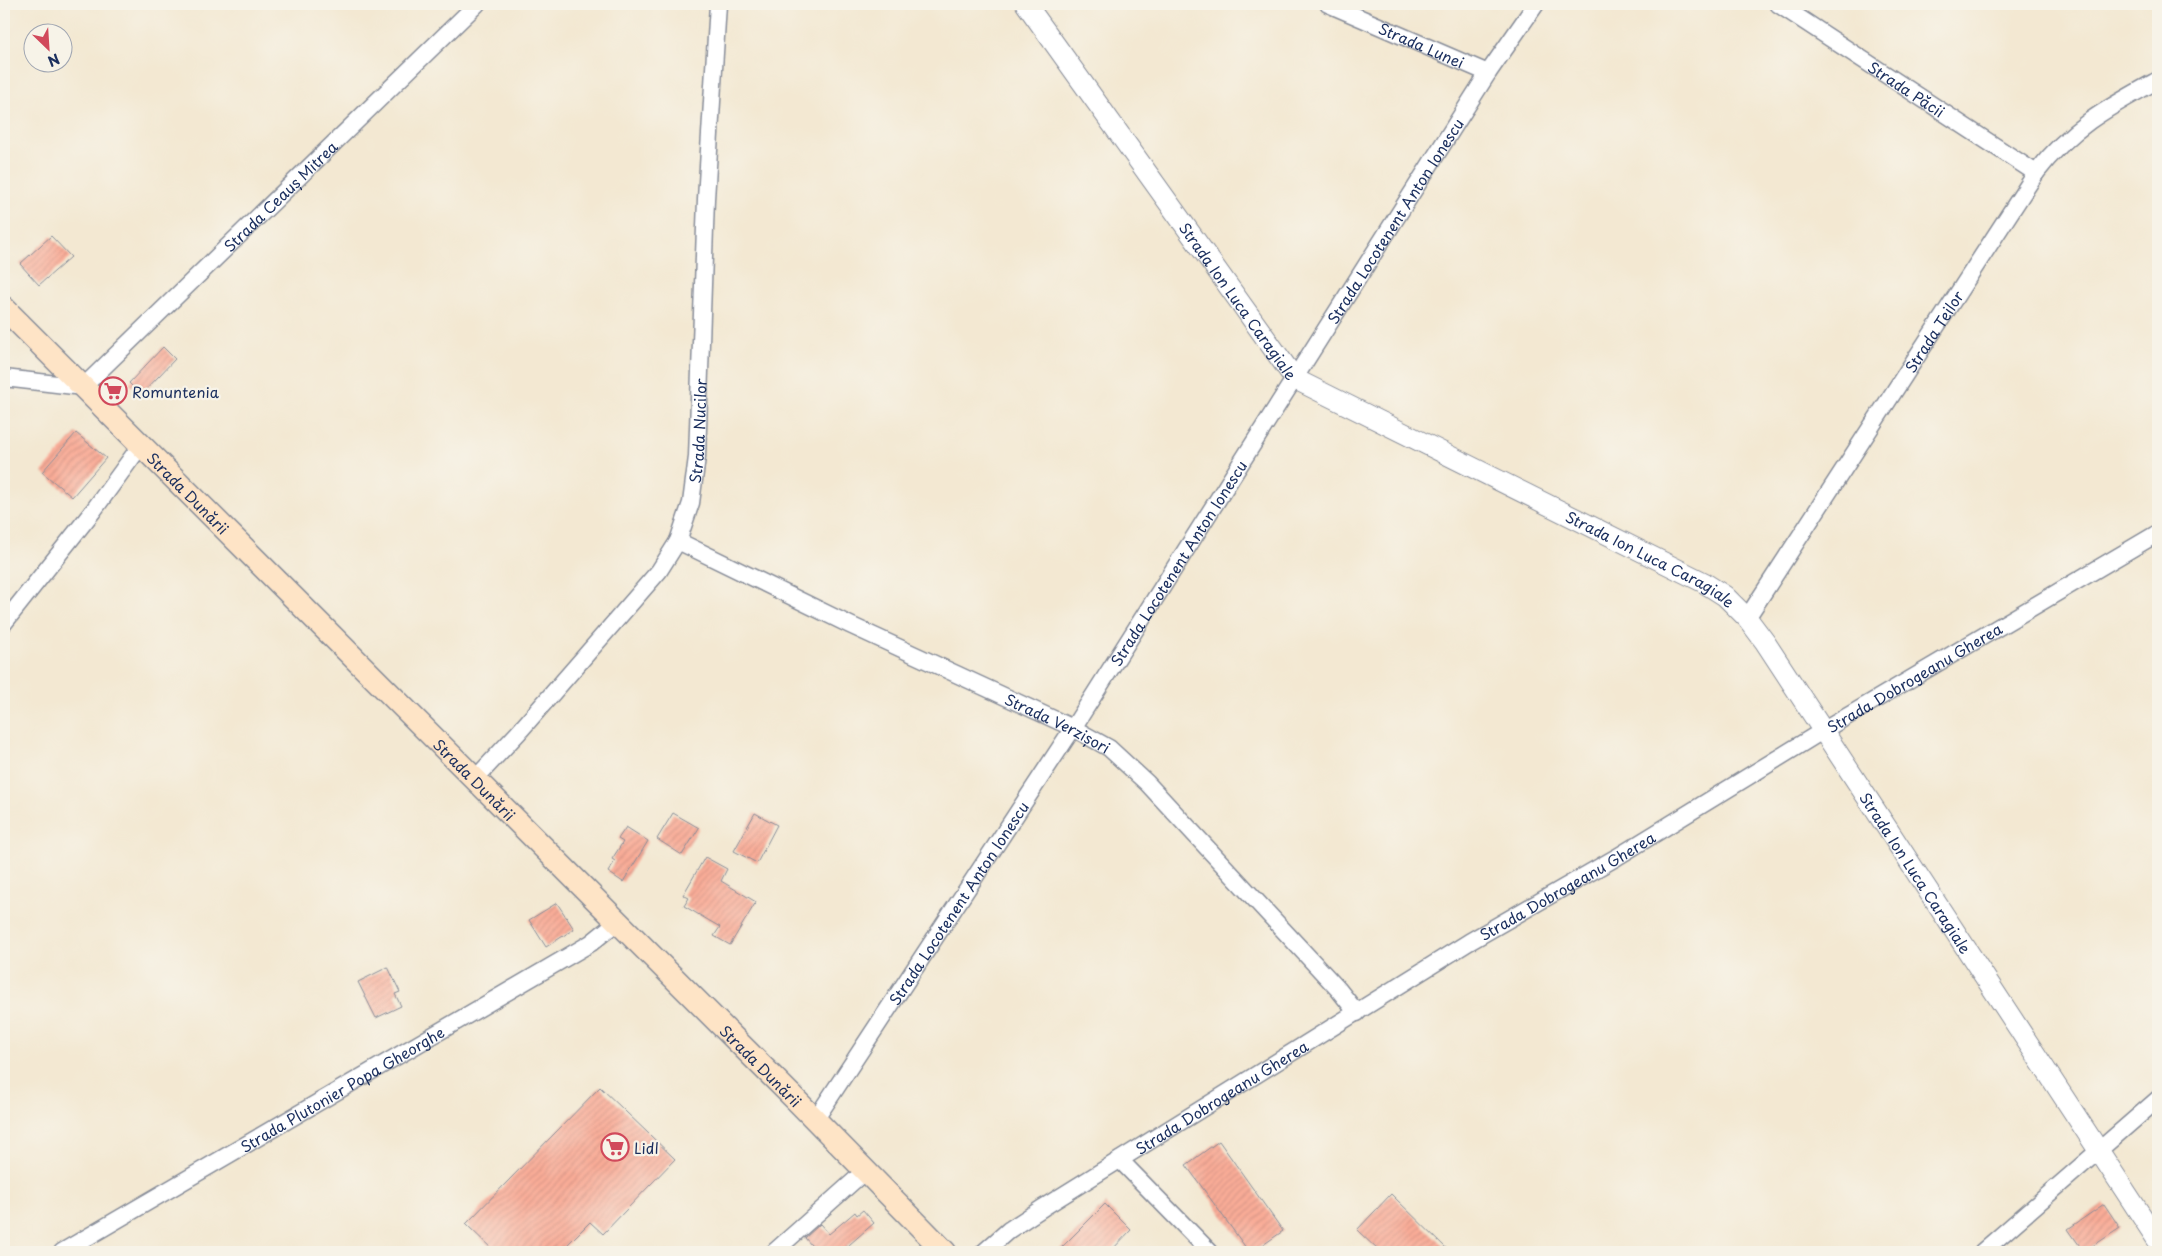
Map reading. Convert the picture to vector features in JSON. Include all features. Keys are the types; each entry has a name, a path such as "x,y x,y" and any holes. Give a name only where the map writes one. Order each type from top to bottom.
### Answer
{"main road":[{"name":"Strada Dunării","path":"4,308 945,1252"}],"street":[{"name":"Strada Ceauș Mitrea","path":"83,387 477,4"},
{"name":"Strada Nucilor","path":"475,779 518,733 659,572 678,541 691,503 697,457 706,199 718,4"},
{"name":"Strada Ion Luca Caragiale","path":"1026,4 1295,379 1703,582 1726,596 1747,618 1824,730 2158,1241"},
{"name":"Strada Lunei","path":"1328,4 1488,73"},
{"name":"Strada Locotenent Anton Ionescu","path":"815,1120 1073,728 1488,73 1536,4"},
{"name":"Strada Păcii","path":"1778,4 2036,173"},
{"name":"Strada Teilor","path":"1747,618 2036,173 2053,151 2076,130 2107,108 2158,80"},
{"path":"4,378 83,387"},
{"path":"4,623 93,511 141,445"},
{"name":"Strada Dobrogeanu Gherea","path":"984,1252 1009,1230 1469,942 1617,857 1824,730 2158,533"},
{"name":"Strada Verzișori","path":"678,541 850,625 1073,728 1109,748 1147,784 1332,982 1357,1013"},
{"name":"Strada Plutonier Popa Gheorghe","path":"62,1252 591,943 617,922"},
{"path":"1982,1252 2158,1099"},
{"path":"1120,1160 1210,1252"},
{"path":"774,1252 865,1171"}],"building":[{"path":"51,236 71,257 39,285 20,264"},
{"path":"163,347 175,359 141,395 129,383"},
{"path":"76,433 106,458 72,497 42,472"},
{"path":"673,813 699,828 682,855 657,839"},
{"path":"755,813 777,825 757,863 734,851"},
{"path":"626,827 648,841 623,882 608,872 615,861 612,859 623,842 618,839"},
{"path":"705,857 727,869 721,881 756,902 730,945 714,936 720,927 684,906 689,898 683,895"},
{"path":"557,903 574,929 546,947 529,920"},
{"path":"388,967 400,992 395,994 401,1006 376,1018 358,982"},
{"path":"600,1087 675,1159 603,1234 590,1222 560,1252 495,1252 466,1224"},
{"path":"1219,1141 1283,1231 1253,1252 1249,1252 1186,1165"},
{"path":"1391,1194 1450,1252 1380,1252 1357,1230"},
{"path":"1105,1204 1131,1230 1110,1252 1057,1252"},
{"path":"2104,1204 2120,1228 2084,1252 2068,1229"},
{"path":"863,1210 874,1223 841,1252 817,1252 805,1238 820,1224 829,1234 855,1212 857,1215"}],"place":[{"name":"Romuntenia","path":"113,391"},
{"name":"Lidl","path":"615,1147"}]}
